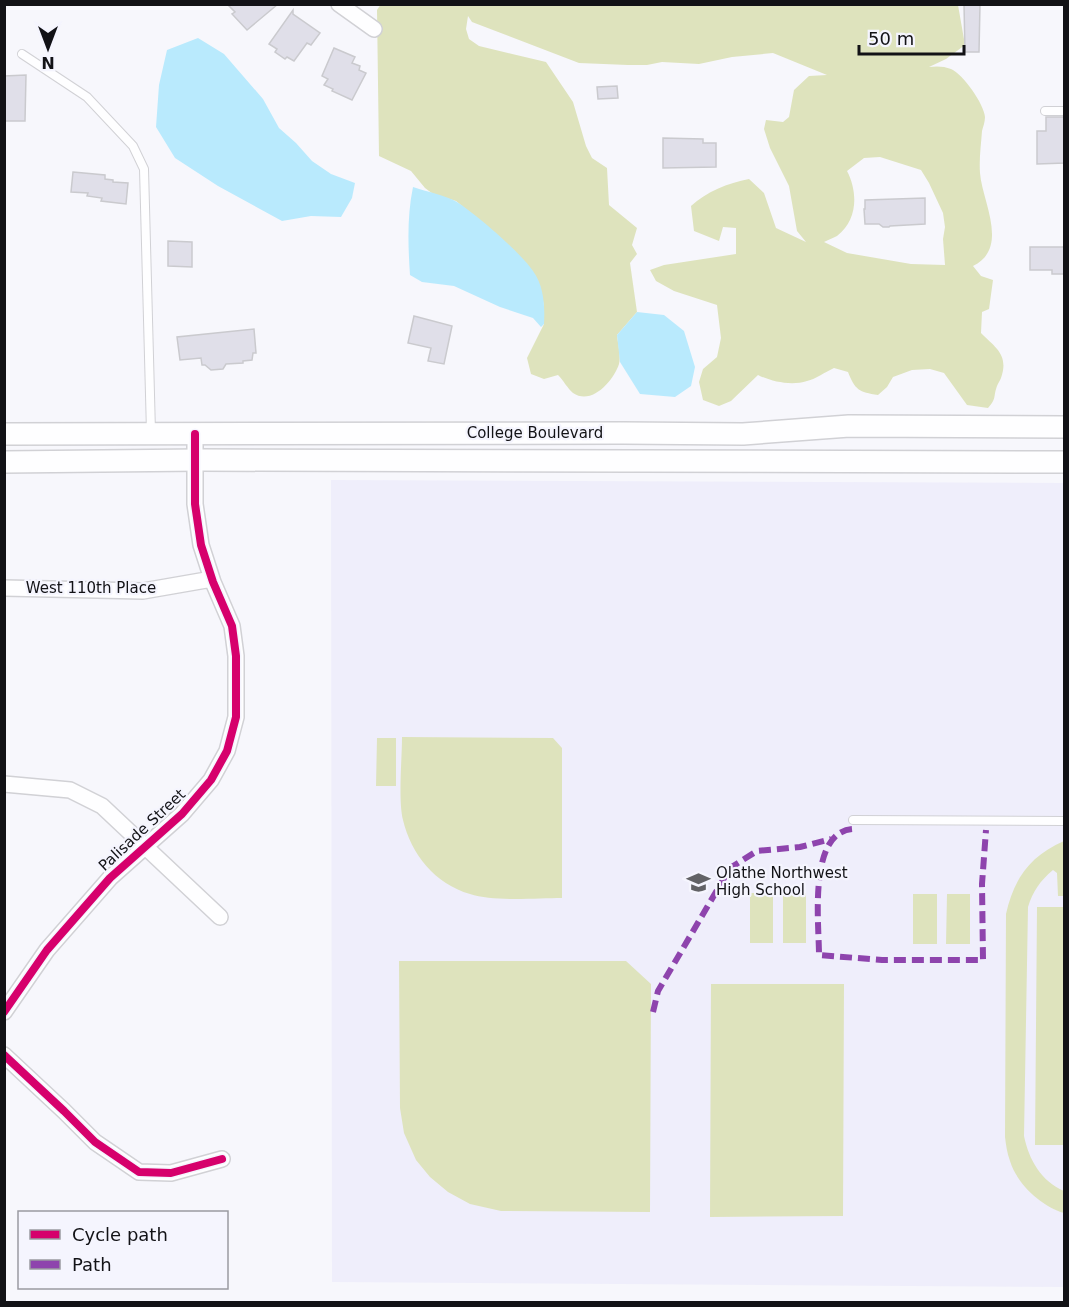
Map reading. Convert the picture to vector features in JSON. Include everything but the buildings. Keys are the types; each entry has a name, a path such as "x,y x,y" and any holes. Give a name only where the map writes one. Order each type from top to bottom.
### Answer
{"main road":[{"name":"College Boulevard","path":"4,434 742,434 849,426 1065,427"},
{"name":"College Boulevard","path":"4,462 196,460 1065,462"}],"street":[{"path":"339,4 374,29"},
{"name":"Palisade Street","path":"4,1012 47,950 110,878 182,814 211,780 227,751 236,717 236,656 232,626 212,579 201,545 195,504 195,434"},
{"name":"West 110th Place","path":"4,588 143,591 212,579"},
{"path":"4,784 70,790 102,806 220,917"},
{"path":"4,1055 94,1142 139,1172 171,1173 222,1159"}],"lane":[{"path":"22,54 87,98 133,146 144,169 151,434"},
{"path":"1045,111 1065,111"},
{"path":"853,820 1065,821"}],"shaded area":[{"name":"Olathe Northwest High School","path":"331,480 1064,483 1064,1287 332,1282"}],"green space":[{"path":"381,4 958,5 965,45 946,59 929,67 946,67 956,72 967,83 984,111 980,173 992,236 990,248 984,258 973,266 981,276 993,280 989,309 982,312 981,333 1000,352 1003,363 993,402 988,408 967,405 944,373 930,369 912,370 893,377 878,395 858,389 848,372 834,368 810,380 795,383 769,380 758,375 731,401 719,406 703,400 699,382 703,369 717,357 721,338 717,305 674,291 656,281 650,270 664,265 736,254 736,228 723,227 719,241 694,231 691,206 703,196 718,189 749,179 764,193 776,228 806,242 797,231 789,186 770,148 764,129 766,120 783,122 789,117 794,90 809,76 827,75 773,53 732,57 699,64 579,63 472,22 468,16 466,29 469,39 479,46 546,62 573,102 586,146 592,158 607,168 609,205 637,228 632,245 637,254 630,263 637,312 617,335 620,361 607,384 595,394 580,396 573,393 558,375 544,379 531,374 527,358 544,324 544,306 540,286 502,239 456,201 433,194 411,171 379,156 377,10","holes":["880,157 921,170 943,213 945,265 911,264 847,253 824,242 837,236 849,222 854,197 847,171 864,158"]},
{"path":"402,737 553,738 562,748 562,898 503,899 470,894 446,883 426,866 412,844 403,820 400,791"},
{"path":"377,738 396,738 396,786 376,786"},
{"path":"1064,841 1064,896 1058,896 1057,873 1053,870 1044,878 1032,896 1028,907 1024,1136 1037,1169 1049,1182 1064,1191 1064,1213 1039,1200 1024,1186 1013,1170 1005,1137 1006,914 1009,901 1025,870 1042,854"},
{"path":"750,893 773,893 773,943 750,943"},
{"path":"783,893 806,893 806,943 783,943"},
{"path":"913,894 937,894 937,944 913,944"},
{"path":"947,894 970,894 970,944 946,944"},
{"path":"1037,907 1064,907 1064,1145 1035,1145"},
{"path":"399,961 626,961 651,984 650,1212 501,1211 470,1204 448,1192 430,1177 416,1160 404,1133 400,1108"},
{"path":"711,984 844,984 843,1216 710,1217"}],"water":[{"path":"198,38 224,54 263,99 279,128 312,161 331,174 355,183 352,198 341,217 311,216 282,221 218,186 175,158 156,127 159,85 167,50"},
{"path":"413,187 457,202 498,234 527,263 537,277 542,290 544,324 541,327 533,318 500,307 454,286 422,282 410,275 408,231"},
{"path":"637,312 664,315 684,331 695,367 691,386 675,397 640,394 620,362 617,335"}],"marked path":[{"path":"852,829 838,834 828,846 822,862 818,902 819,955 882,960 983,960 982,884 986,830"},
{"path":"653,1012 658,991 730,868 757,851 800,847 831,839"}],"cycle path":[{"path":"4,1012 47,950 110,878 182,814 211,780 227,751 236,717 236,656 232,626 213,582 201,545 195,504 195,434"},
{"path":"4,1055 95,1142 139,1172 171,1173 222,1159"}],"place":[{"name":"Olathe Northwest High School","path":"698,882"}]}
